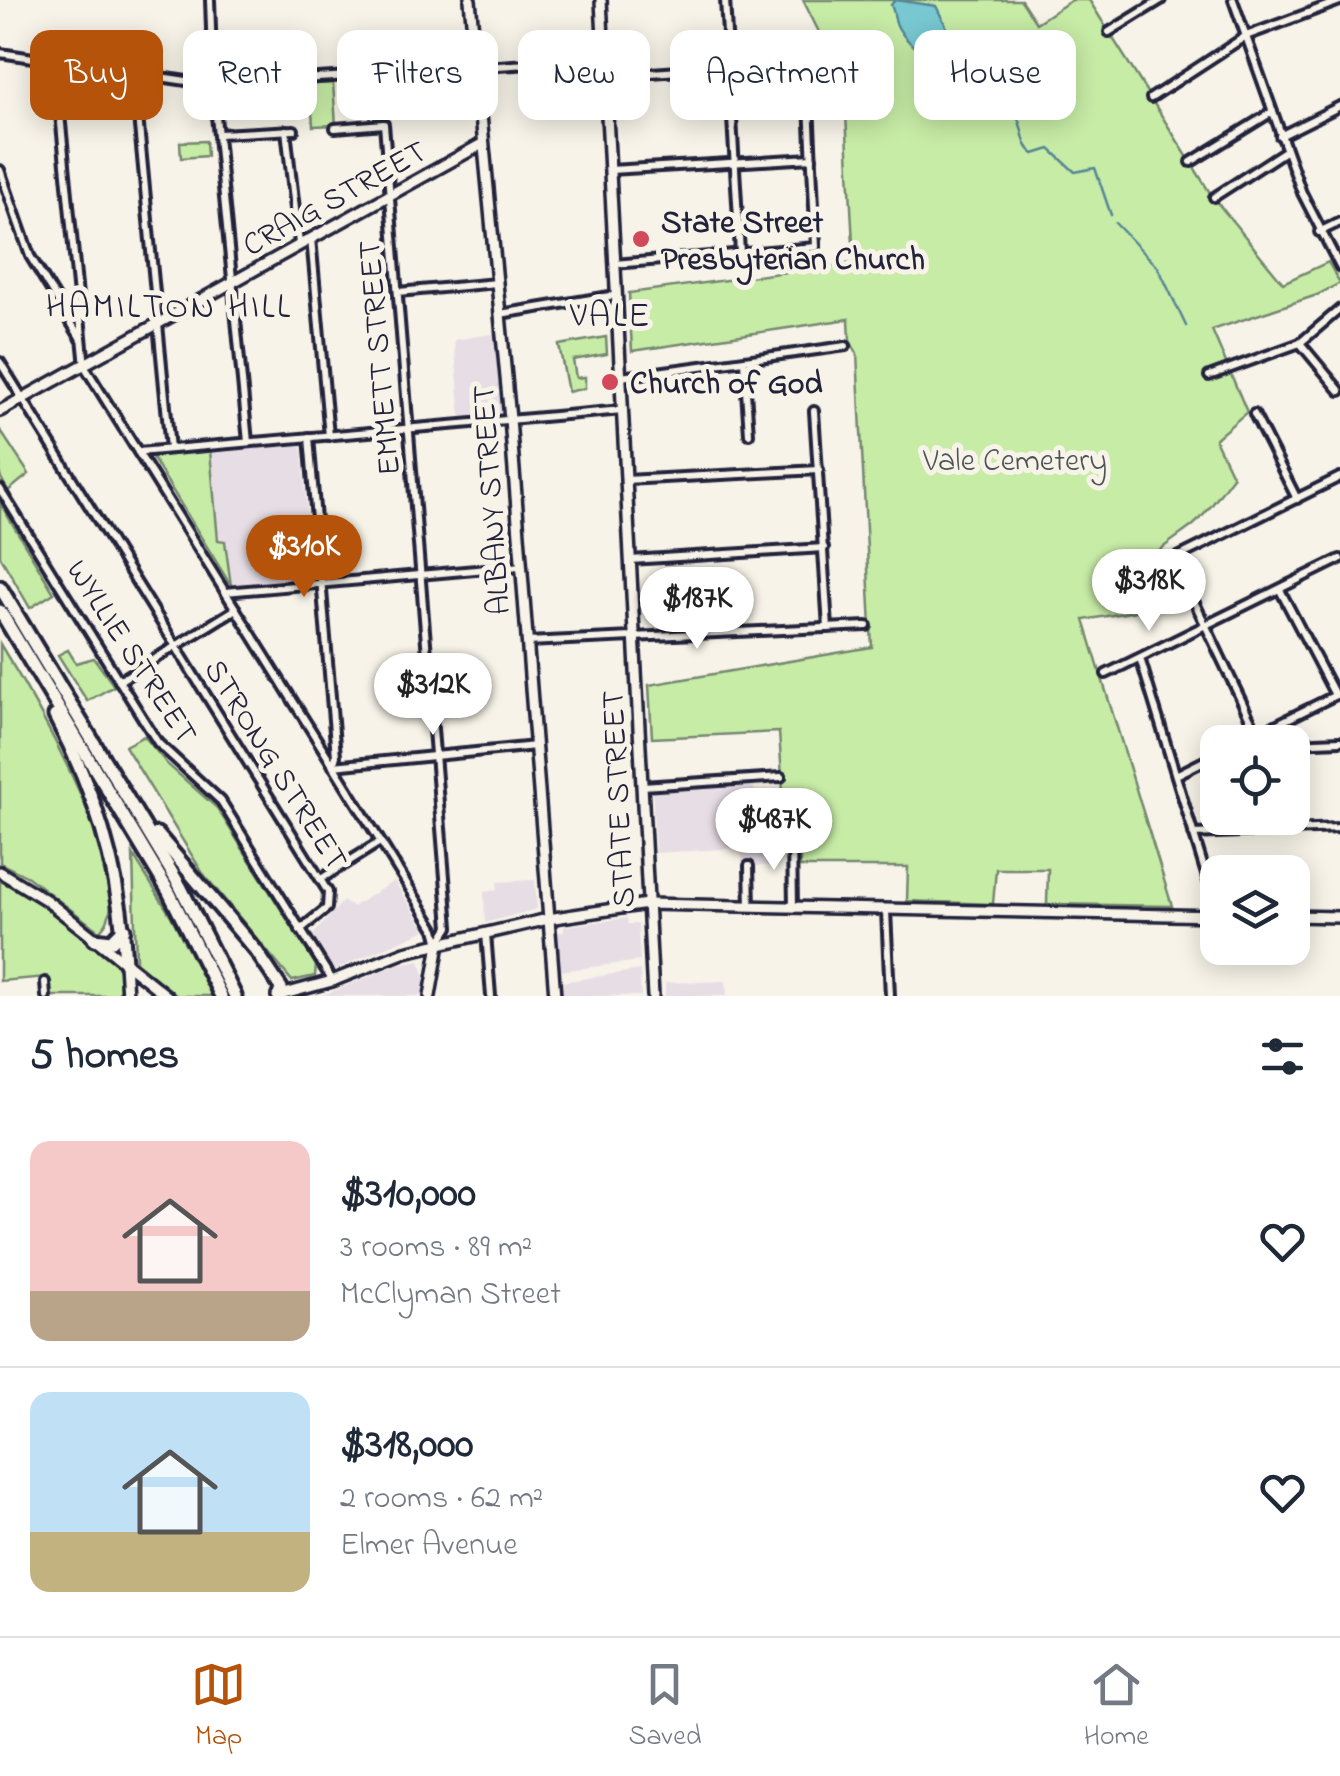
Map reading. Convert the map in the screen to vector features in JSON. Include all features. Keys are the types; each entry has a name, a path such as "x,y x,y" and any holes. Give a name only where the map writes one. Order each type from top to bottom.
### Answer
{"highway":[{"path":"0,587 180,886 235,996"},
{"path":"0,611 170,892 221,996"},
{"path":"23,649 82,772 103,830 124,930 125,963"},
{"path":"87,731 173,856 265,962 280,988 278,996"},
{"path":"94,939 112,941 124,930"}],"main road":[{"name":"ALBANY STREET","path":"470,0 472,30"},
{"name":"STATE STREET","path":"601,0 603,30"},
{"name":"ALBANY STREET","path":"480,120 510,419 555,996"},
{"name":"STATE STREET","path":"607,120 653,996"},
{"name":"CRAIG STREET","path":"0,411 86,367 482,144"},
{"path":"0,872 37,894 166,996"},
{"path":"278,996 438,944 548,919 647,904 1200,915"},
{"path":"1310,916 1340,916"},
{"path":"430,996 438,944"},
{"path":"125,963 127,996"}],"street":[{"path":"210,0 211,30"},
{"path":"725,0 727,30"},
{"path":"1109,32 1161,0"},
{"path":"1233,0 1286,151 1319,232 1340,266"},
{"path":"1151,98 1246,36 1340,1"},
{"path":"0,54 30,59"},
{"path":"1280,136 1340,106"},
{"path":"1191,162 1272,112"},
{"path":"61,120 86,367 435,929 438,944"},
{"path":"139,120 170,449"},
{"path":"217,120 248,442"},
{"path":"732,120 740,253"},
{"path":"614,264 816,246 812,120"},
{"name":"EMMETT STREET","path":"336,128 384,124 449,927 438,944"},
{"path":"219,134 290,130 299,244"},
{"path":"1214,197 1286,151"},
{"path":"610,170 812,158"},
{"path":"0,170 30,256 84,342"},
{"path":"1319,232 1340,222"},
{"path":"311,238 330,436"},
{"path":"398,292 497,282"},
{"path":"500,314 616,295"},
{"path":"1209,376 1300,343 1340,309"},
{"path":"1300,343 1340,391"},
{"path":"621,377 846,346"},
{"name":"STRONG STREET","path":"0,362 321,879 330,902 300,930"},
{"path":"744,362 749,434"},
{"path":"138,452 623,410"},
{"path":"814,411 828,628"},
{"path":"1254,414 1297,499"},
{"path":"309,437 334,766"},
{"path":"626,480 819,470"},
{"path":"1252,725 1174,560 1340,477"},
{"name":"WYLLIE STREET","path":"0,489 158,744 221,801 332,981"},
{"path":"630,560 824,548"},
{"path":"1106,674 1340,560"},
{"path":"225,592 522,566"},
{"path":"1280,590 1338,694 1284,725"},
{"path":"119,681 236,609"},
{"path":"526,642 867,626"},
{"path":"1140,658 1200,857"},
{"path":"1310,742 1340,741"},
{"path":"334,766 536,746"},
{"path":"1176,775 1200,763"},
{"path":"642,786 780,777"},
{"path":"1193,834 1340,828"},
{"path":"792,837 793,908"},
{"path":"321,879 380,842"},
{"path":"749,866 750,907"},
{"path":"886,910 890,996"},
{"path":"486,934 492,996"},
{"path":"45,982 46,996"}],"shaded area":[{"path":"496,333 503,414 461,417 454,340"},
{"path":"301,443 313,581 231,586 225,541 218,541 210,451"},
{"path":"754,782 756,818 773,818 776,865 743,867 741,848 655,853 652,787"},
{"path":"535,880 537,909 485,923 484,892 497,890 497,882"},
{"path":"394,881 426,930 334,970 312,936 343,901 352,907"},
{"path":"627,918 628,924 638,924 640,961 560,971 558,932 564,932 564,926"},
{"path":"420,961 425,979 422,996 321,996 399,964"},
{"path":"640,970 641,996 563,996 561,982"},
{"path":"726,981 727,996 665,996 665,983"}],"green space":[{"name":"Vale Cemetery","path":"803,0 1021,0 1036,23 1072,0 1089,0 1212,196 1283,283 1328,262 1340,283 1317,295 1212,330 1247,412 1215,439 1233,477 1202,516 1160,550 1144,570 1140,582 1147,609 1084,620 1172,906 1047,904 1048,869 996,869 993,904 907,901 908,867 800,867 800,838 786,838 779,732 652,738 649,685 872,647 857,353 850,341 849,319 632,351 629,293 854,263 846,120 894,120 894,30 818,30"},
{"path":"333,83 336,125 313,126 313,120 317,120 317,84"},
{"path":"206,141 207,156 181,158 180,142"},
{"path":"606,337 607,354 573,360 576,378 585,377 585,388 568,392 559,345"},
{"path":"0,430 29,474 8,491 0,476"},
{"path":"210,451 218,540 225,541 231,586 152,457"},
{"path":"0,503 54,593 30,608 0,556"},
{"path":"0,644 56,743 97,835 108,876 110,909 99,931 28,877 0,863"},
{"path":"68,650 76,663 94,658 114,686 87,701 58,655"},
{"path":"144,736 167,764 217,808 316,965 315,976 292,981 202,872 125,746"},
{"path":"133,855 171,916 212,996 177,996 136,962"},
{"path":"0,881 37,900 119,966 120,996 50,996 47,977 0,981"}],"water":[{"path":"895,0 936,6 948,30 914,30 914,46 897,26 891,5"}],"waterway":[{"path":"1018,120 1034,154 1050,149 1075,172 1095,168 1111,215"},
{"path":"1115,223 1158,267 1186,326"}],"place":[{"name":"State Street Presbyterian Church","path":"641,239"},
{"name":"Church of God","path":"610,382"}],"district":[{"name":"HAMILTON HILL","path":"169,305"},
{"name":"VALE","path":"611,314"}]}
